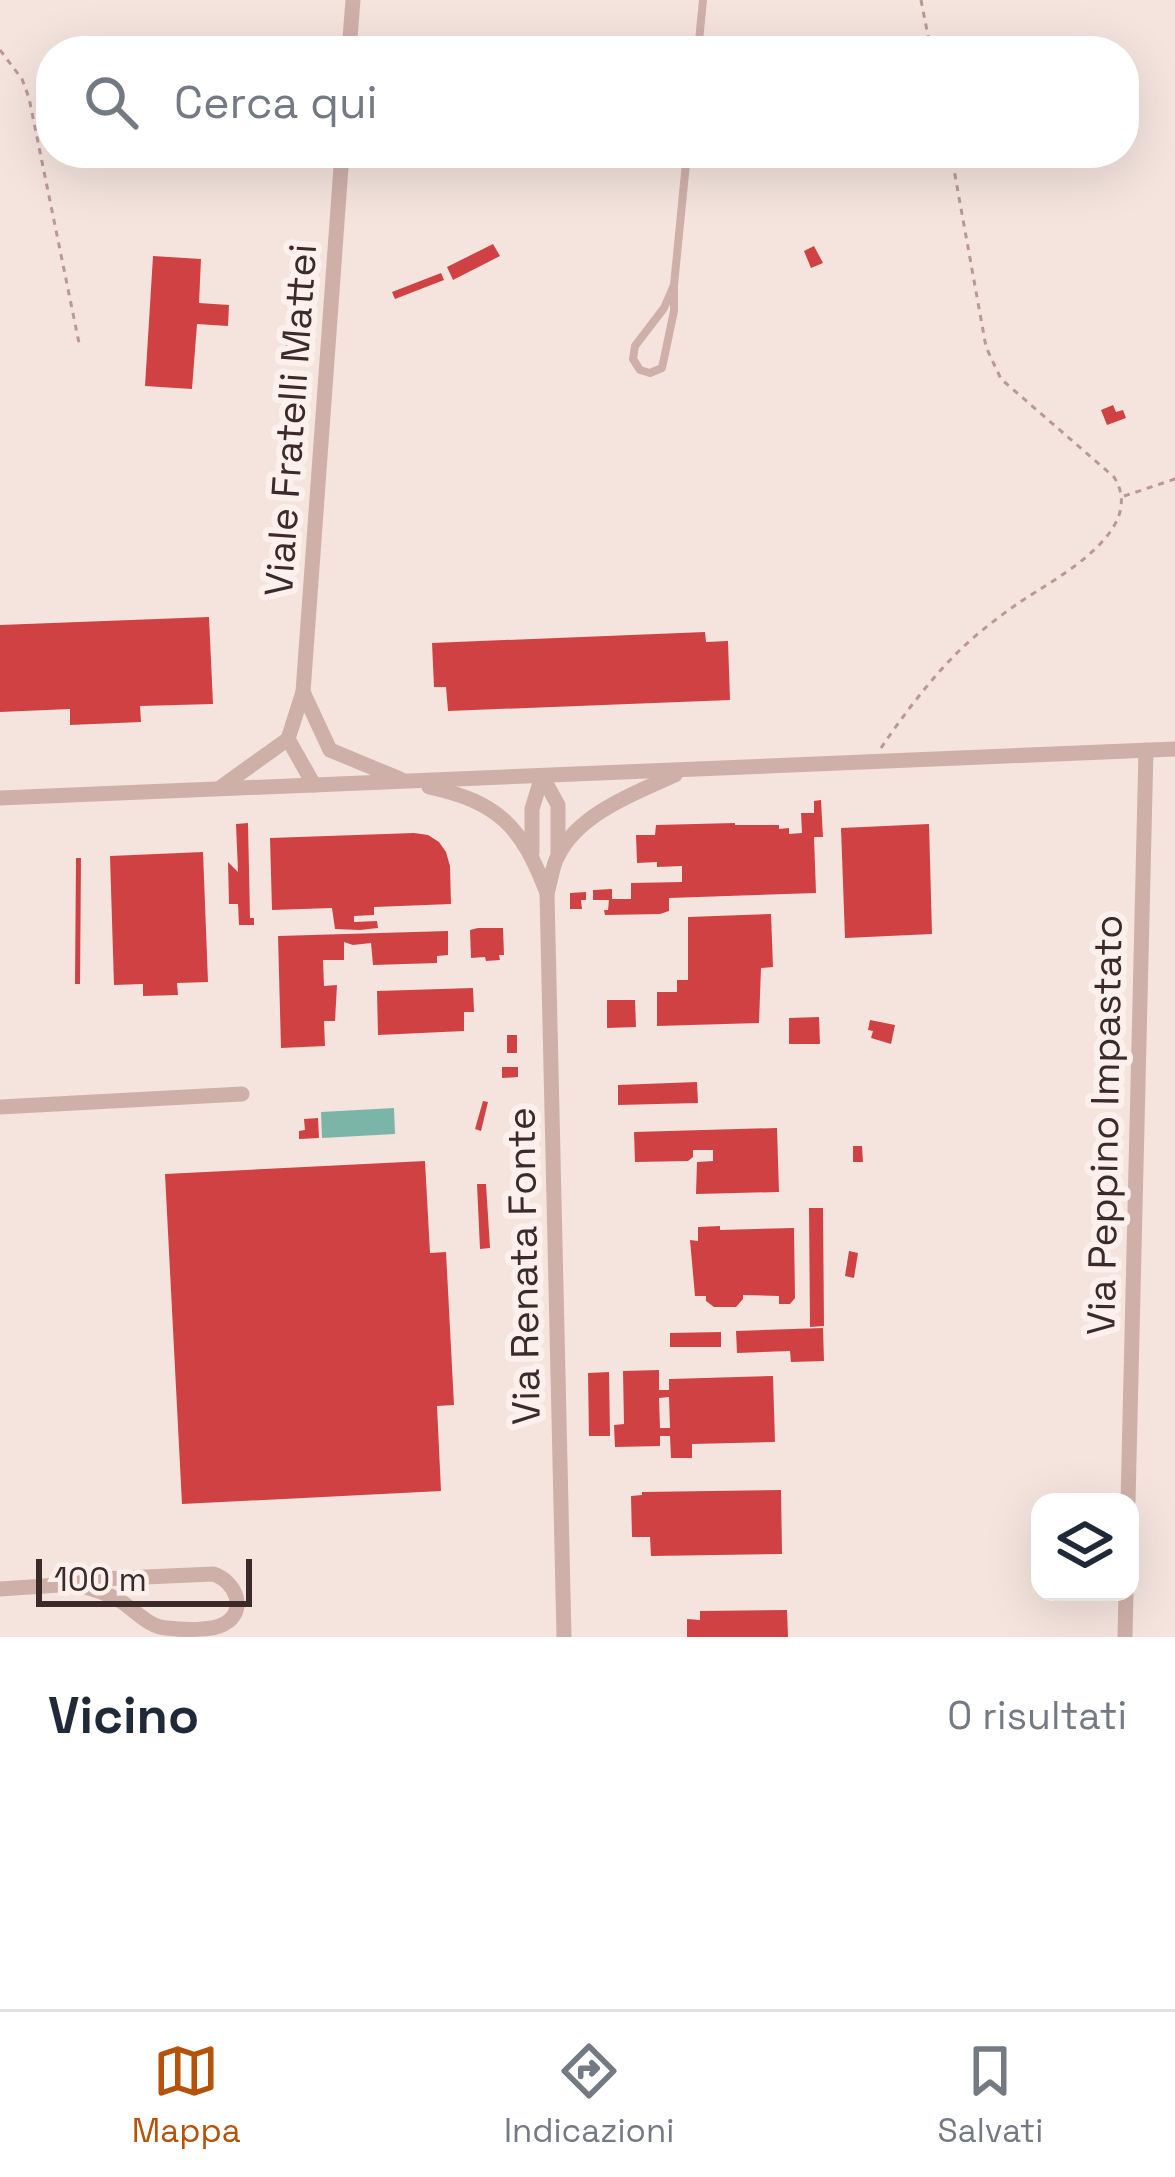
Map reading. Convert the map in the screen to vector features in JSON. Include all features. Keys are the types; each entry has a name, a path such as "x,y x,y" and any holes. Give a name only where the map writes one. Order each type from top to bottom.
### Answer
{"street":[{"path":"350,36 352,0"},
{"name":"Viale Fratelli Mattei","path":"287,739 303,692 341,168"},
{"name":"Viale Fratelli Mattei","path":"303,692 330,750"},
{"path":"219,789 287,739 314,785"},
{"path":"0,798 1175,749"},
{"path":"314,785 330,750 406,781"},
{"name":"Via Peppino Impastato","path":"1128,1493 1146,750"},
{"name":"Via Renata Fonte","path":"558,855 585,822 616,801 686,770"},
{"name":"Via Renata Fonte","path":"532,854 532,809 542,776"},
{"name":"Via Renata Fonte","path":"542,776 558,805 558,855 548,893 565,1637"},
{"name":"Via Renata Fonte","path":"406,781 491,807 532,854 548,893"},
{"path":"0,1107 242,1094"},
{"path":"0,1588 214,1574 233,1586 236,1609 219,1627 163,1629 99,1590 74,1584"},
{"path":"1125,1637 1126,1601"}],"lane":[{"path":"699,36 703,0"},
{"path":"674,285 664,308 635,346 633,359 640,370 650,373 662,368 668,352 686,168"}],"path":[{"path":"921,0 928,36"},
{"path":"0,50 22,79 36,132"},
{"path":"43,168 79,343"},
{"path":"872,762 897,724 959,651 991,623 1090,556 1123,506 1122,490 1114,477 1001,379 993,365 954,168"},
{"path":"1122,496 1175,479"}],"water":[{"path":"394,1108 395,1134 322,1138 321,1112"}],"building":[{"path":"493,244 500,256 453,280 447,267"},
{"path":"814,246 823,263 811,268 804,251"},
{"path":"153,256 201,259 199,303 229,305 228,326 197,324 192,389 145,386"},
{"path":"441,273 444,280 395,299 392,292"},
{"path":"286,343 300,344 300,354 285,354"},
{"path":"1113,405 1126,418 1107,425 1101,410"},
{"path":"209,617 213,704 140,706 141,722 70,725 70,709 0,712 0,625"},
{"path":"705,632 706,642 728,641 730,700 448,711 446,687 434,687 432,643"},
{"path":"821,800 823,837 814,837 816,893 669,898 669,911 660,914 605,915 609,900 593,900 593,890 612,889 612,899 631,899 631,883 682,882 682,866 637,863 636,835 655,835 656,825 779,825 779,829 789,828 789,834 802,833 801,813 814,813 814,801"},
{"path":"248,823 254,925 239,925 238,904 229,904 228,862 238,872 236,824"},
{"path":"929,824 932,934 845,938 841,828"},
{"path":"428,835 446,852 451,904 374,907 374,915 354,916 354,922 377,921 378,928 360,930 335,929 332,908 272,910 270,838"},
{"path":"203,852 208,982 177,983 178,995 143,996 143,984 114,985 110,856"},
{"path":"76,858 81,858 80,984 75,984"},
{"path":"586,892 582,909 570,909 570,893"},
{"path":"771,914 773,967 761,968 759,1023 657,1026 657,992 677,992 677,980 688,980 688,917"},
{"path":"503,928 500,960 471,958 470,930"},
{"path":"448,931 448,955 437,956 437,963 373,965 371,943 344,942 344,960 323,960 324,986 337,985 335,1021 324,1021 325,1046 281,1048 278,936"},
{"path":"473,988 474,1012 464,1012 464,1031 378,1035 377,991"},
{"path":"607,1000 635,1000 636,1027 607,1028"},
{"path":"819,1017 820,1044 789,1044 789,1018"},
{"path":"870,1020 895,1025 891,1044 871,1038"},
{"path":"507,1035 517,1035 517,1053 507,1053"},
{"path":"502,1067 518,1067 518,1077 502,1078"},
{"path":"697,1082 698,1103 618,1105 618,1085"},
{"path":"483,1101 488,1102 481,1131 475,1129"},
{"path":"318,1118 319,1138 299,1139 299,1131 305,1130 304,1119"},
{"path":"777,1128 779,1192 696,1194 697,1162 713,1161 713,1150 693,1150 688,1161 635,1162 634,1132"},
{"path":"853,1146 862,1146 863,1162 853,1162"},
{"path":"425,1161 430,1253 446,1252 454,1405 437,1406 441,1491 182,1504 165,1174"},
{"path":"477,1184 486,1184 490,1248 480,1249"},
{"path":"809,1208 823,1208 824,1326 810,1327"},
{"path":"720,1226 720,1230 794,1228 795,1298 790,1304 779,1304 779,1296 743,1295 736,1307 714,1307 706,1296 695,1296 690,1240 698,1241 698,1227"},
{"path":"849,1251 858,1253 854,1278 845,1276"},
{"path":"823,1328 824,1361 791,1362 790,1351 737,1353 736,1331"},
{"path":"721,1332 721,1347 670,1347 670,1333"},
{"path":"659,1370 659,1390 669,1390 669,1379 773,1376 775,1442 692,1444 692,1458 671,1458 670,1436 660,1436 660,1446 615,1447 614,1425 624,1424 623,1371","holes":["669,1397 670,1428 660,1428 659,1398"]},
{"path":"609,1372 610,1436 589,1436 588,1373"},
{"path":"781,1490 782,1554 651,1556 650,1537 632,1537 631,1496 642,1492"},
{"path":"787,1610 788,1637 687,1637 687,1619 700,1620 700,1611"}]}
